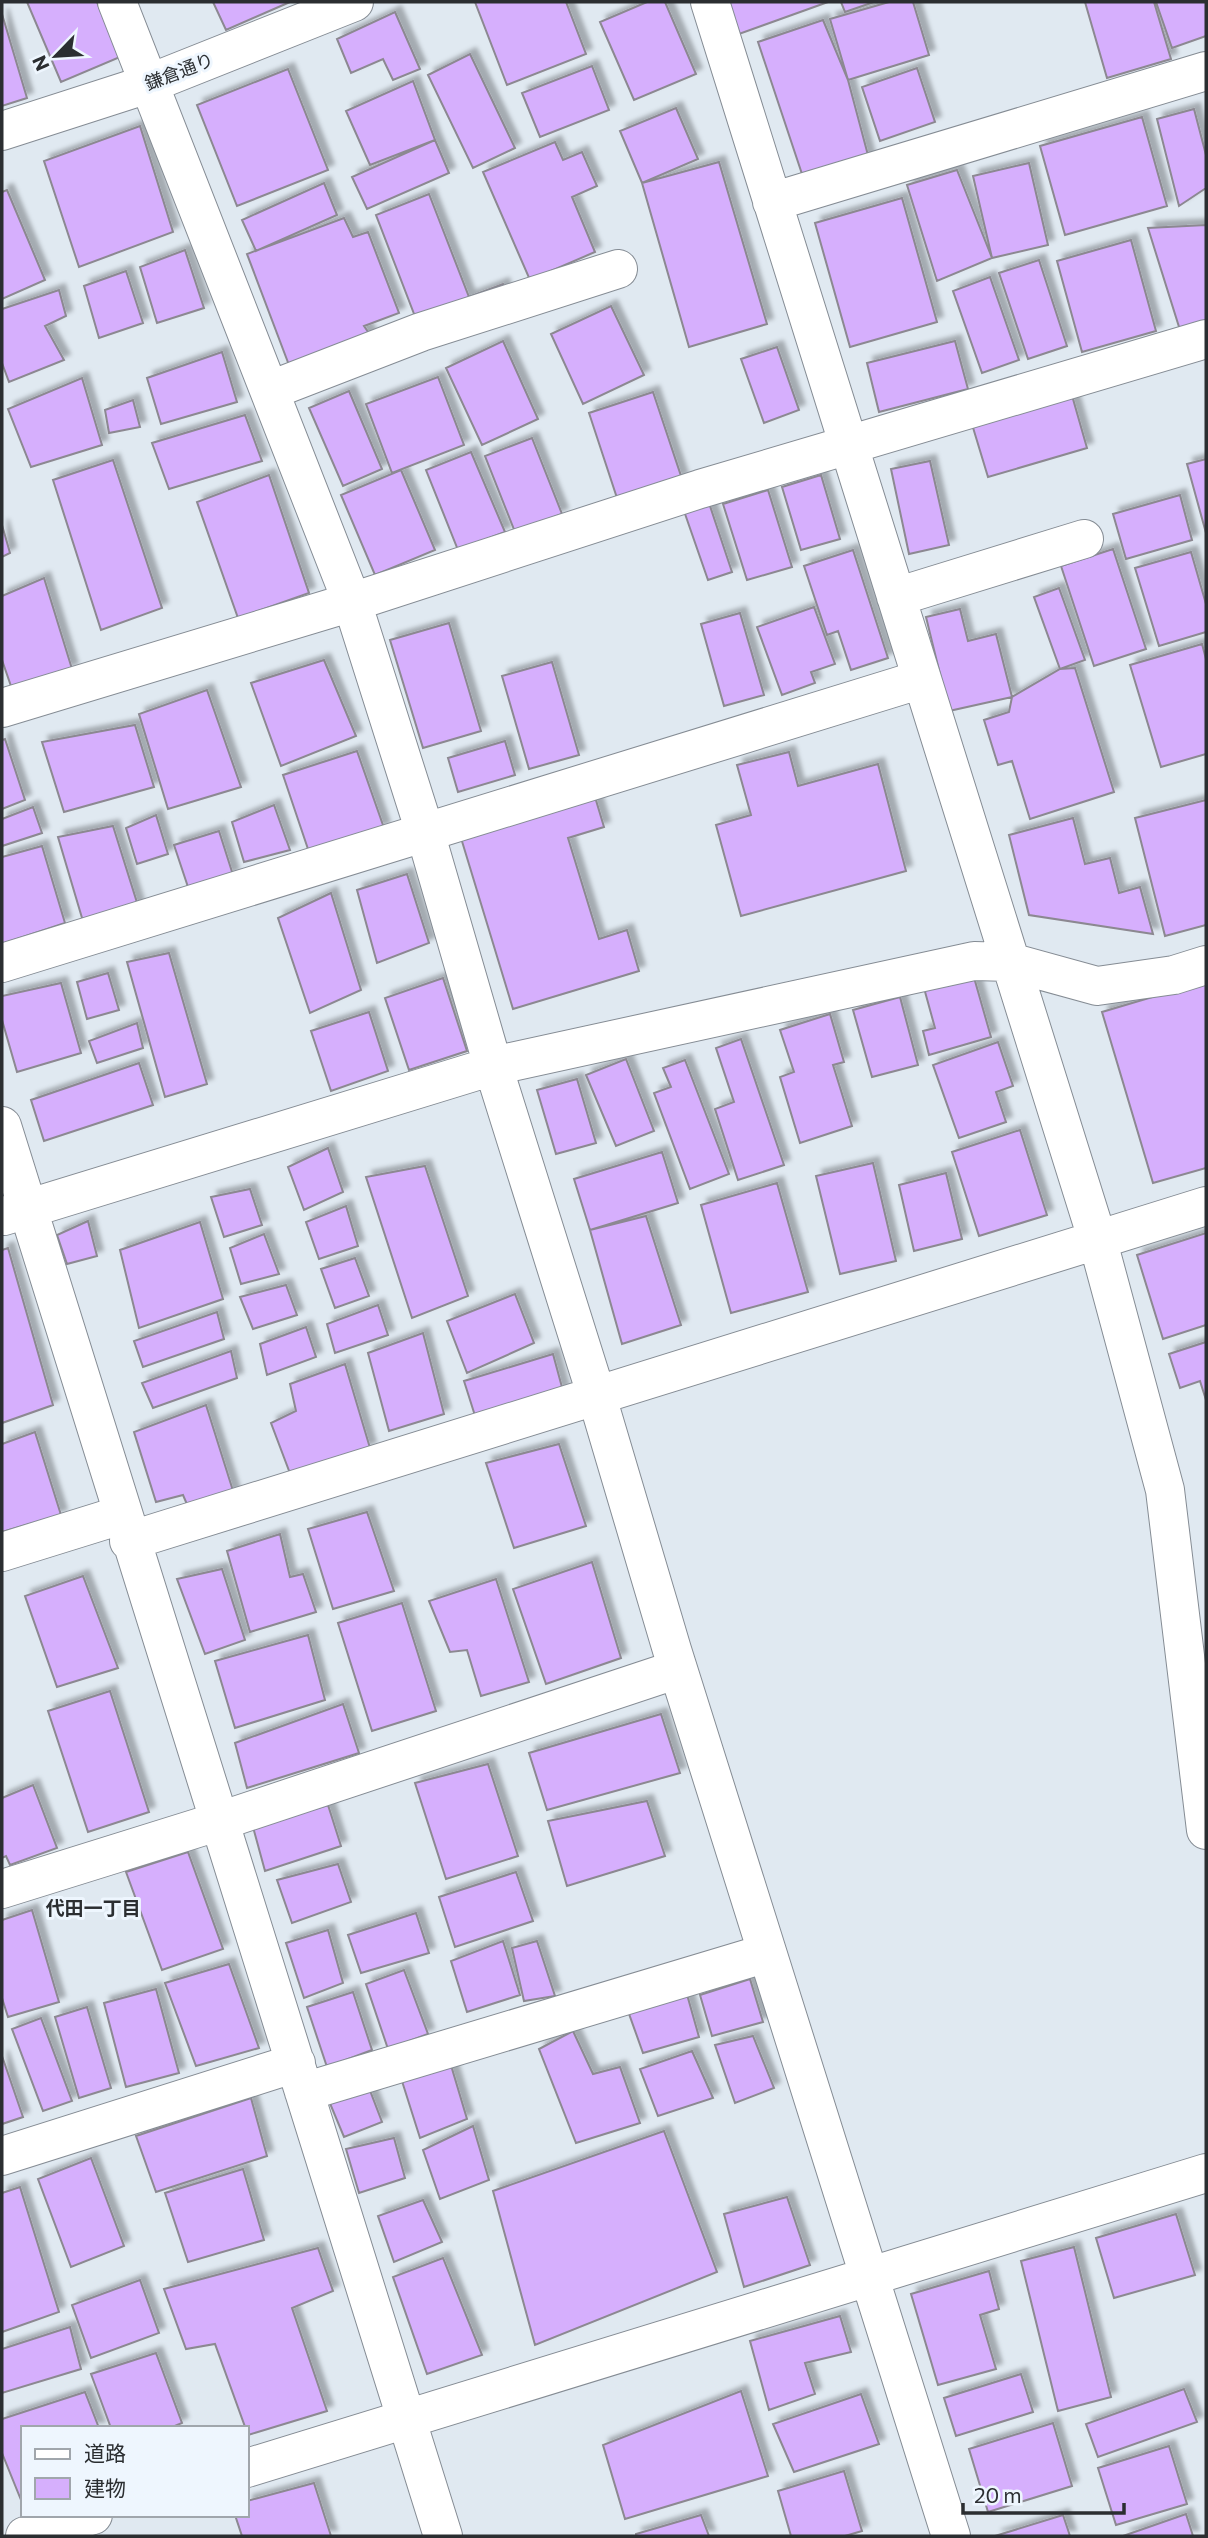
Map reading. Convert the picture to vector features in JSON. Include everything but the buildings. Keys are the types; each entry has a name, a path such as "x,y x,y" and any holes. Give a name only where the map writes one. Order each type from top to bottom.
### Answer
{"street":[{"path":"117,2 352,602 425,832 493,1066 597,1397 678,1669 951,2536"},
{"name":"鎌倉通り","path":"2,131 148,84 354,2"},
{"path":"710,2 847,447 897,597 1097,1238 1165,1490 1204,1783 1206,1830"},
{"path":"772,202 1206,71"},
{"path":"271,390 422,332 618,269"},
{"path":"2,708 352,602 700,489 1206,338"},
{"path":"897,597 1084,539"},
{"path":"2,963 922,679"},
{"path":"14,1212 493,1066 974,961 1010,962 1097,986 1174,975 1206,965"},
{"path":"2,1126 14,1212 125,1528 220,1821 443,2536"},
{"path":"2,1552 125,1528 597,1397 1206,1206"},
{"path":"2,1889 220,1821 678,1669"},
{"path":"2,2156 767,1953"},
{"path":"248,2468 871,2279 1206,2173"},
{"path":"25,2536 87,2517"}],"district":[{"name":"代田一丁目","path":"93,1907"}]}
